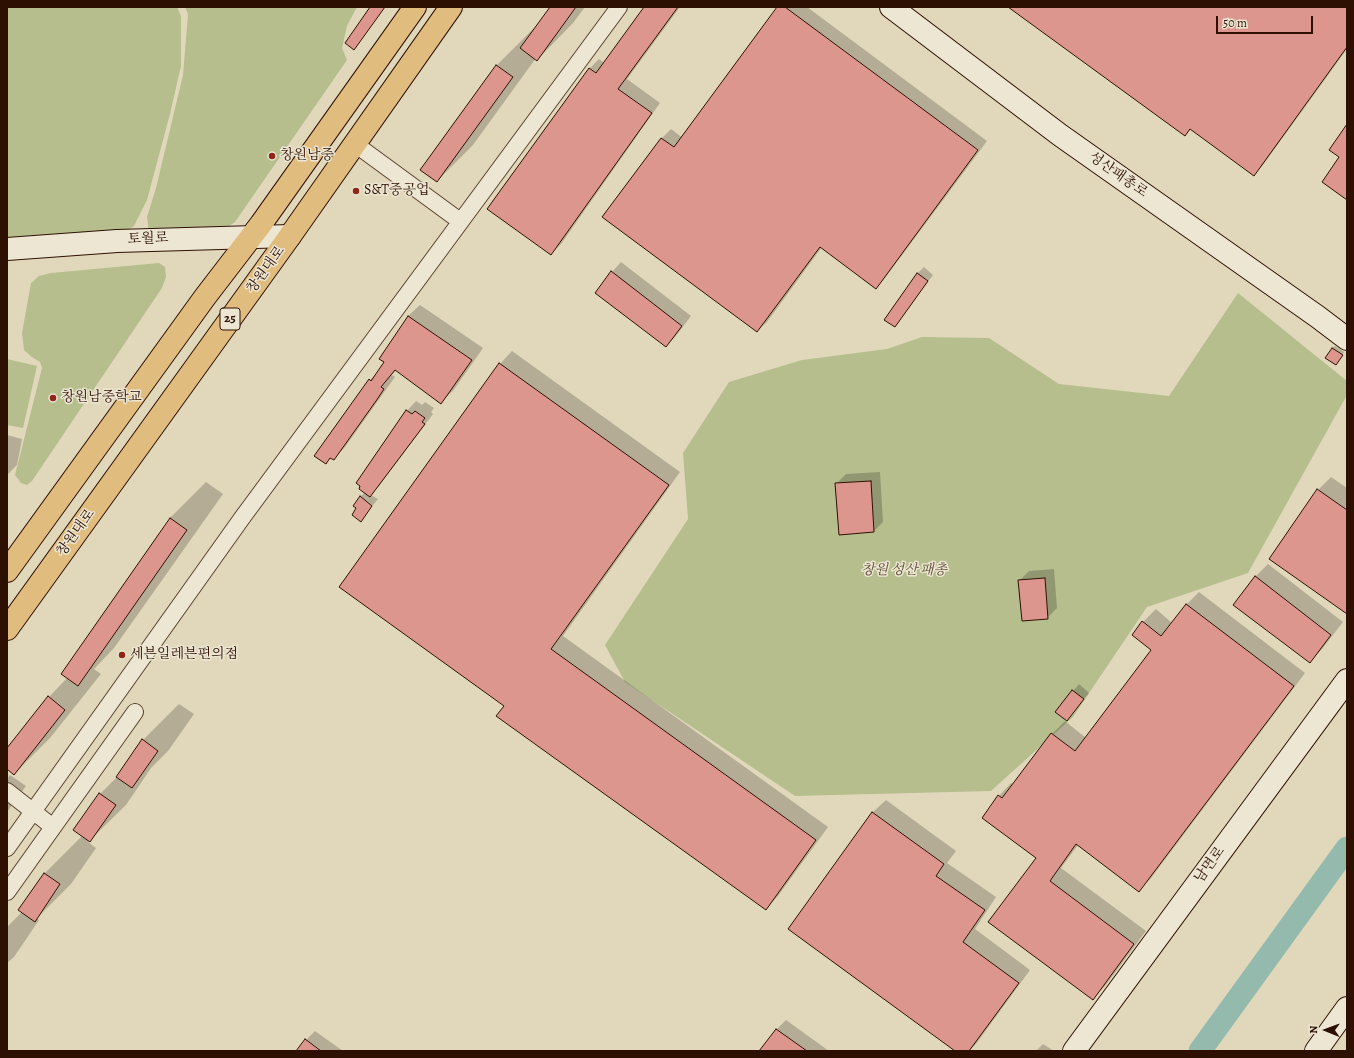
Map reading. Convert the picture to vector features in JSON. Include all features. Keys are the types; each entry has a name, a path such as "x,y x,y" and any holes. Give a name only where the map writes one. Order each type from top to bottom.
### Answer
{"main road":[{"name":"25","path":"7,571 250,238 415,7"},
{"name":"창원대로","path":"7,629 290,236 452,7"}],"street":[{"path":"7,848 237,525 618,7"},
{"name":"성산패총로","path":"891,7 1060,135 1347,339"},
{"path":"355,144 460,221"},
{"name":"토월로","path":"7,249 117,241 290,236"},
{"name":"남면로","path":"1074,1051 1347,680"},
{"path":"7,892 136,712"},
{"path":"7,792 53,827"},
{"path":"1316,1051 1347,1008"}],"green space":[{"path":"7,7 177,7 181,16 181,66 170,114 147,200 134,226 119,236 7,240"},
{"path":"185,7 357,7 347,26 342,48 347,60 235,222 220,232 149,232 147,217 156,188 183,75 188,14"},
{"name":"창원남중학교","path":"159,263 165,267 166,277 162,288 32,481 27,485 21,483 15,475 42,368 40,362 24,350 22,333 31,283 39,276 51,273"},
{"name":"창원 성산 패총","path":"1238,293 1347,381 1347,395 1248,573 1147,607 1073,717 991,791 795,796 625,682 605,645 688,519 683,453 729,382 802,360 887,349 922,337 989,338 1059,384 1169,396"},
{"path":"7,359 37,366 23,428 7,425"}],"building":[{"path":"370,7 385,7 354,50 345,43"},
{"path":"550,7 576,7 537,61 520,48"},
{"path":"644,7 678,7 618,89 652,113 551,255 487,209 589,68 596,73"},
{"path":"777,7 785,7 978,150 876,289 820,247 757,332 602,217 661,138 674,147"},
{"path":"1008,7 1347,7 1347,47 1254,176 1190,129 1185,136"},
{"path":"496,65 513,77 437,182 420,170"},
{"path":"1347,124 1347,200 1322,182 1339,157 1329,150"},
{"path":"611,271 682,326 666,347 595,293"},
{"path":"917,273 928,281 895,327 884,320"},
{"path":"408,316 472,360 441,404 395,370 381,387 384,389 334,460 330,458 326,464 314,456 369,379 371,381 384,362 379,359"},
{"path":"1332,348 1343,355 1336,365 1325,358"},
{"path":"499,363 669,485 551,649 816,840 766,910 496,716 504,706 339,587"},
{"path":"406,410 412,414 415,411 425,418 422,422 425,424 370,497 359,489 360,486 356,483"},
{"path":"871,481 874,532 839,535 835,483"},
{"path":"1317,489 1347,510 1347,614 1269,559"},
{"path":"360,496 372,506 361,522 352,515 356,508 353,506"},
{"path":"170,518 187,530 78,686 61,674"},
{"path":"1255,576 1331,635 1310,663 1233,605"},
{"path":"1045,578 1048,619 1022,621 1018,580"},
{"path":"1186,604 1294,686 1139,892 1076,844 1050,881 1134,944 1093,1000 988,922 1036,858 982,818 998,795 1002,798 1051,733 1075,751 1151,650 1132,635 1142,621 1161,636"},
{"path":"1072,690 1084,699 1067,721 1055,712"},
{"path":"48,696 65,710 14,775 7,769 7,748"},
{"path":"142,739 158,751 132,788 116,777"},
{"path":"99,793 116,805 90,842 73,830"},
{"path":"872,812 944,864 936,876 985,910 963,942 1019,983 969,1051 955,1051 788,929"},
{"path":"44,873 60,884 35,922 18,910"},
{"path":"776,1029 807,1051 759,1051"},
{"path":"305,1039 321,1051 296,1051"}],"waterway":[{"path":"1200,1051 1347,848"}],"place":[{"name":"창원남중","path":"272,156"},
{"name":"S&T중공업","path":"356,191"},
{"name":"창원남중학교","path":"53,398"},
{"name":"세븐일레븐편의점","path":"122,655"}]}
